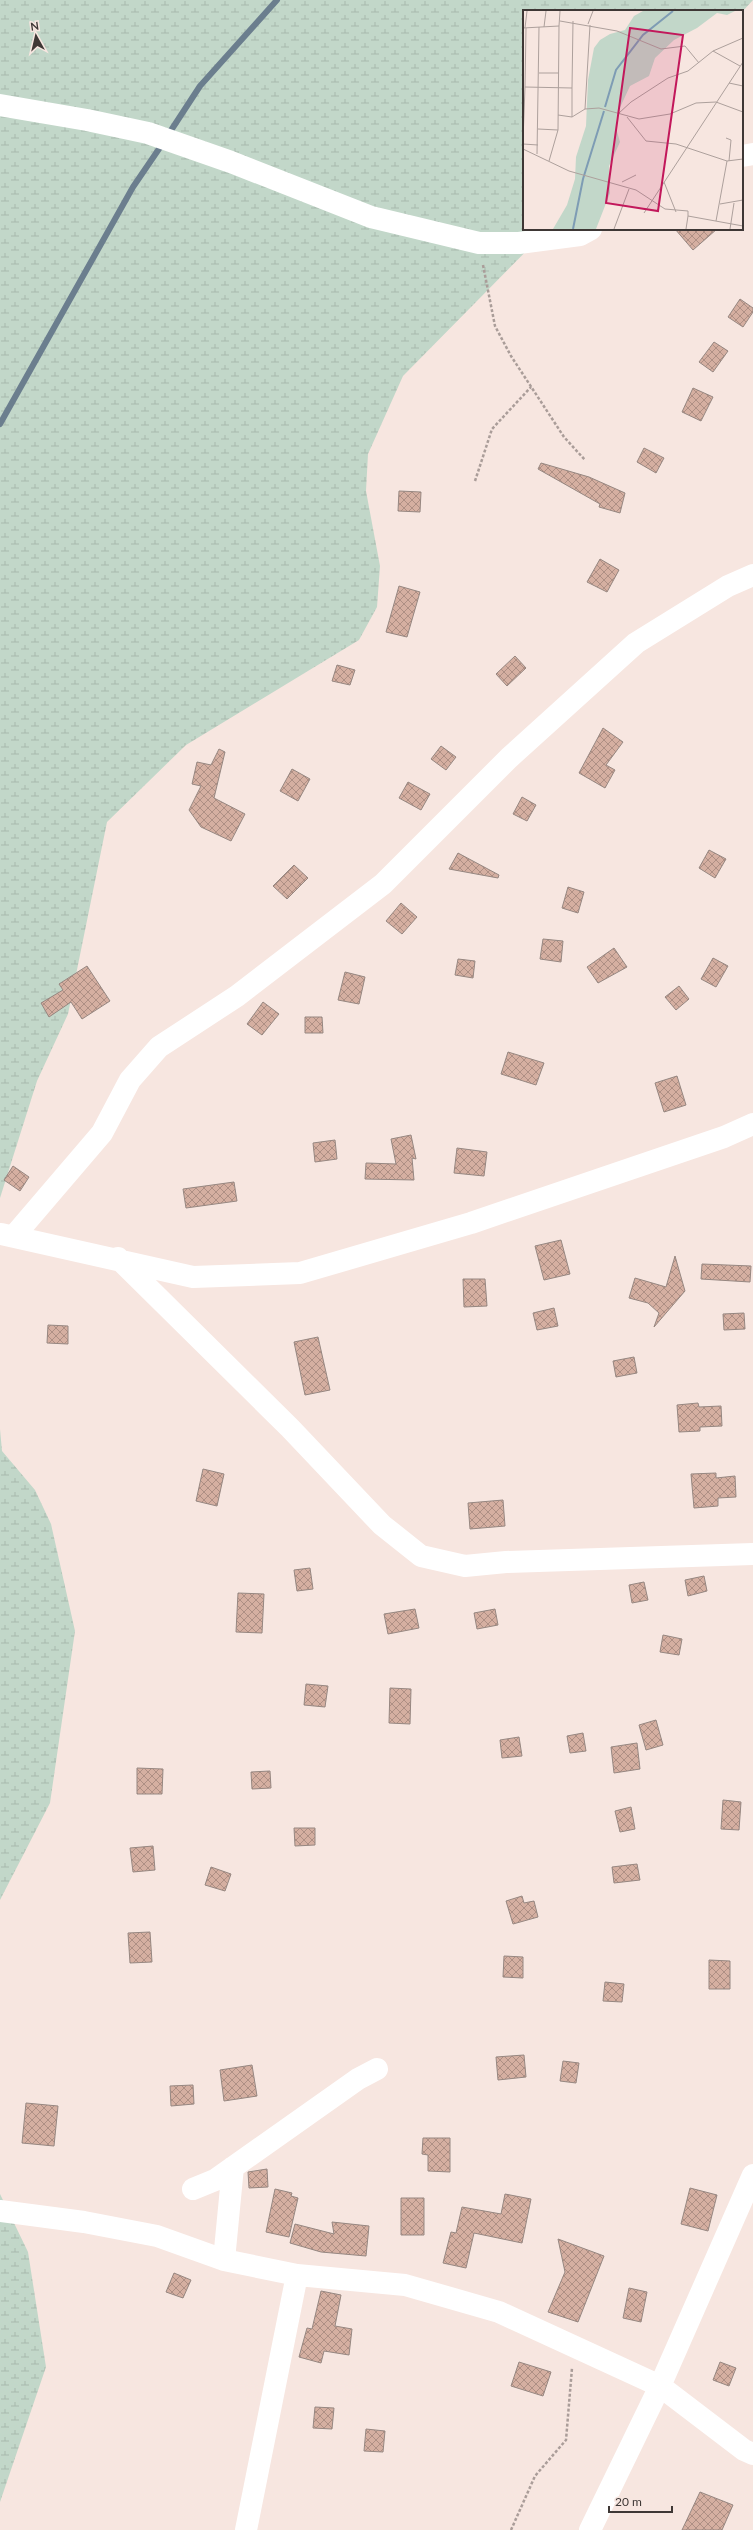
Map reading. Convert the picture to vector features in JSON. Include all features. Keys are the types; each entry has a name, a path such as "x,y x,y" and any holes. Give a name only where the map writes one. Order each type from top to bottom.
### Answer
{"street":[{"path":"0,105 148,133 371,217 479,243 519,243 580,235 589,230"},
{"path":"743,156 753,154"},
{"path":"7,1235 102,1133 130,1080 159,1047 237,996 383,884 509,758 636,643 728,586 753,575"},
{"path":"7,1235 118,1258 193,1277 300,1273 471,1224 724,1137 753,1124"},
{"path":"118,1258 290,1428 382,1526 420,1556 465,1566 506,1562 753,1554"},
{"path":"194,2189 215,2180 358,2079 377,2070"},
{"path":"224,2260 233,2167"},
{"path":"590,2530 660,2386 753,2176"},
{"path":"0,2211 84,2222 157,2236 224,2260 297,2275 405,2285 499,2312 660,2386 744,2450 753,2454"},
{"path":"246,2530 297,2275"}],"path":[{"path":"479,243 495,326 531,387 564,437 585,460"},
{"path":"475,481 492,429 531,387"},
{"path":"511,2530 535,2476 566,2440 574,2346"}],"green space":[{"path":"0,0 753,0 743,11 523,10 523,230 547,230 403,376 368,454 366,491 380,566 377,607 359,640 186,745 107,822 68,1014 37,1081 0,1198"},
{"path":"0,1429 2,1451 35,1490 51,1524 75,1631 50,1803 0,1900"},
{"path":"0,2194 28,2252 46,2367 0,2502"}],"building":[{"path":"676,230 716,230 693,250"},
{"path":"740,299 753,308 753,312 743,327 728,317"},
{"path":"714,342 728,351 713,372 699,362"},
{"path":"693,388 713,397 701,421 682,412"},
{"path":"644,448 664,458 656,473 637,462"},
{"path":"541,463 589,477 625,493 620,513 599,507 600,504 538,469"},
{"path":"399,491 421,492 420,512 398,511"},
{"path":"600,559 619,570 607,592 587,582"},
{"path":"399,586 420,592 407,637 386,632"},
{"path":"515,656 526,668 507,686 496,674"},
{"path":"337,665 355,670 350,685 332,681"},
{"path":"603,728 623,742 606,765 615,770 605,788 579,773"},
{"path":"441,746 456,757 446,770 431,759"},
{"path":"219,749 225,752 214,798 245,814 231,841 201,827 189,810 201,786 192,784 197,762 211,765"},
{"path":"292,769 310,779 298,801 280,791"},
{"path":"408,782 430,794 421,810 399,798"},
{"path":"522,797 536,805 527,821 513,814"},
{"path":"709,850 726,859 715,878 699,868"},
{"path":"458,853 499,875 498,878 449,869"},
{"path":"294,865 308,878 287,899 273,886"},
{"path":"568,887 584,892 578,913 562,908"},
{"path":"401,903 417,917 402,934 386,921"},
{"path":"543,939 563,941 561,962 540,959"},
{"path":"614,948 627,967 598,983 587,967"},
{"path":"713,958 728,966 716,987 701,979"},
{"path":"458,959 475,961 473,978 455,975"},
{"path":"87,966 110,1001 82,1019 71,1002 49,1017 41,1003 63,990 59,984"},
{"path":"345,972 365,977 359,1004 338,1000"},
{"path":"679,986 689,999 676,1010 665,997"},
{"path":"263,1002 279,1014 262,1035 247,1024"},
{"path":"305,1017 322,1017 323,1033 305,1033"},
{"path":"508,1052 544,1063 536,1085 501,1074"},
{"path":"677,1076 686,1105 664,1112 655,1083"},
{"path":"411,1135 416,1159 412,1158 414,1180 365,1179 366,1163 396,1164 391,1139"},
{"path":"335,1140 337,1159 315,1162 313,1143"},
{"path":"457,1148 487,1152 484,1176 454,1173"},
{"path":"13,1166 29,1177 20,1191 4,1180"},
{"path":"234,1182 237,1201 186,1208 183,1189"},
{"path":"561,1240 570,1274 544,1280 535,1246"},
{"path":"675,1256 685,1291 654,1327 659,1313 648,1303 629,1298 635,1278 666,1287"},
{"path":"702,1264 751,1266 750,1282 701,1279"},
{"path":"463,1279 485,1279 487,1306 464,1307"},
{"path":"554,1308 558,1326 537,1330 533,1313"},
{"path":"744,1313 745,1329 724,1330 723,1314"},
{"path":"48,1325 68,1326 68,1344 47,1343"},
{"path":"318,1337 330,1390 305,1395 294,1342"},
{"path":"634,1357 637,1373 616,1377 613,1361"},
{"path":"698,1403 699,1407 721,1406 722,1426 700,1427 700,1431 679,1432 677,1405"},
{"path":"203,1469 224,1474 217,1506 196,1501"},
{"path":"716,1473 716,1478 735,1476 736,1497 718,1498 718,1506 694,1508 691,1474"},
{"path":"503,1500 505,1526 470,1529 468,1503"},
{"path":"310,1568 313,1589 297,1591 294,1570"},
{"path":"704,1576 707,1591 688,1596 685,1580"},
{"path":"644,1582 648,1600 632,1603 629,1585"},
{"path":"238,1593 264,1594 262,1633 236,1632"},
{"path":"415,1609 419,1628 388,1634 384,1614"},
{"path":"495,1609 498,1625 477,1629 474,1613"},
{"path":"663,1635 682,1639 679,1655 660,1652"},
{"path":"306,1684 328,1686 325,1707 304,1705"},
{"path":"390,1688 411,1689 410,1724 389,1723"},
{"path":"656,1720 663,1745 646,1750 639,1725"},
{"path":"583,1733 586,1751 570,1753 567,1736"},
{"path":"519,1737 522,1756 502,1758 500,1740"},
{"path":"637,1743 640,1769 614,1773 611,1747"},
{"path":"137,1768 163,1769 162,1794 137,1794"},
{"path":"270,1771 271,1788 252,1789 251,1772"},
{"path":"723,1800 741,1802 739,1830 721,1829"},
{"path":"631,1807 635,1829 620,1832 615,1811"},
{"path":"294,1828 315,1828 315,1845 295,1846"},
{"path":"153,1846 155,1870 133,1872 130,1848"},
{"path":"637,1864 640,1880 614,1883 612,1867"},
{"path":"211,1867 231,1874 225,1891 205,1885"},
{"path":"522,1896 524,1903 534,1901 538,1917 513,1924 506,1901"},
{"path":"150,1932 152,1962 130,1963 128,1933"},
{"path":"504,1956 523,1957 523,1978 503,1977"},
{"path":"709,1960 730,1961 730,1989 709,1989"},
{"path":"605,1982 624,1984 622,2002 603,2001"},
{"path":"524,2055 526,2077 498,2080 496,2057"},
{"path":"563,2061 579,2063 576,2083 560,2081"},
{"path":"252,2065 257,2096 224,2101 220,2070"},
{"path":"193,2085 194,2104 171,2106 170,2086"},
{"path":"26,2103 58,2106 54,2146 22,2143"},
{"path":"423,2138 450,2138 450,2172 428,2171 428,2155 422,2154"},
{"path":"267,2169 268,2187 249,2188 248,2172"},
{"path":"690,2188 717,2195 708,2231 681,2224"},
{"path":"275,2189 292,2193 291,2196 298,2198 289,2237 266,2232"},
{"path":"505,2194 531,2199 522,2243 474,2233 466,2268 443,2263 451,2232 456,2233 462,2207 501,2214"},
{"path":"401,2198 424,2198 424,2235 401,2235"},
{"path":"332,2222 369,2226 366,2256 321,2252 290,2243 295,2224 334,2234"},
{"path":"558,2239 604,2256 578,2322 548,2312 565,2272"},
{"path":"174,2273 191,2280 183,2298 166,2292"},
{"path":"629,2288 647,2292 641,2322 623,2318"},
{"path":"321,2291 341,2295 335,2326 352,2329 349,2355 324,2351 321,2363 299,2357 307,2328 312,2329"},
{"path":"519,2362 551,2372 543,2396 511,2386"},
{"path":"720,2362 736,2368 729,2386 713,2380"},
{"path":"315,2407 334,2408 332,2429 313,2428"},
{"path":"366,2429 385,2431 383,2452 364,2451"},
{"path":"700,2492 733,2505 722,2530 682,2530"}],"waterway":[{"path":"168,135 200,86 277,0"},
{"path":"0,424 133,187 163,143"}]}
